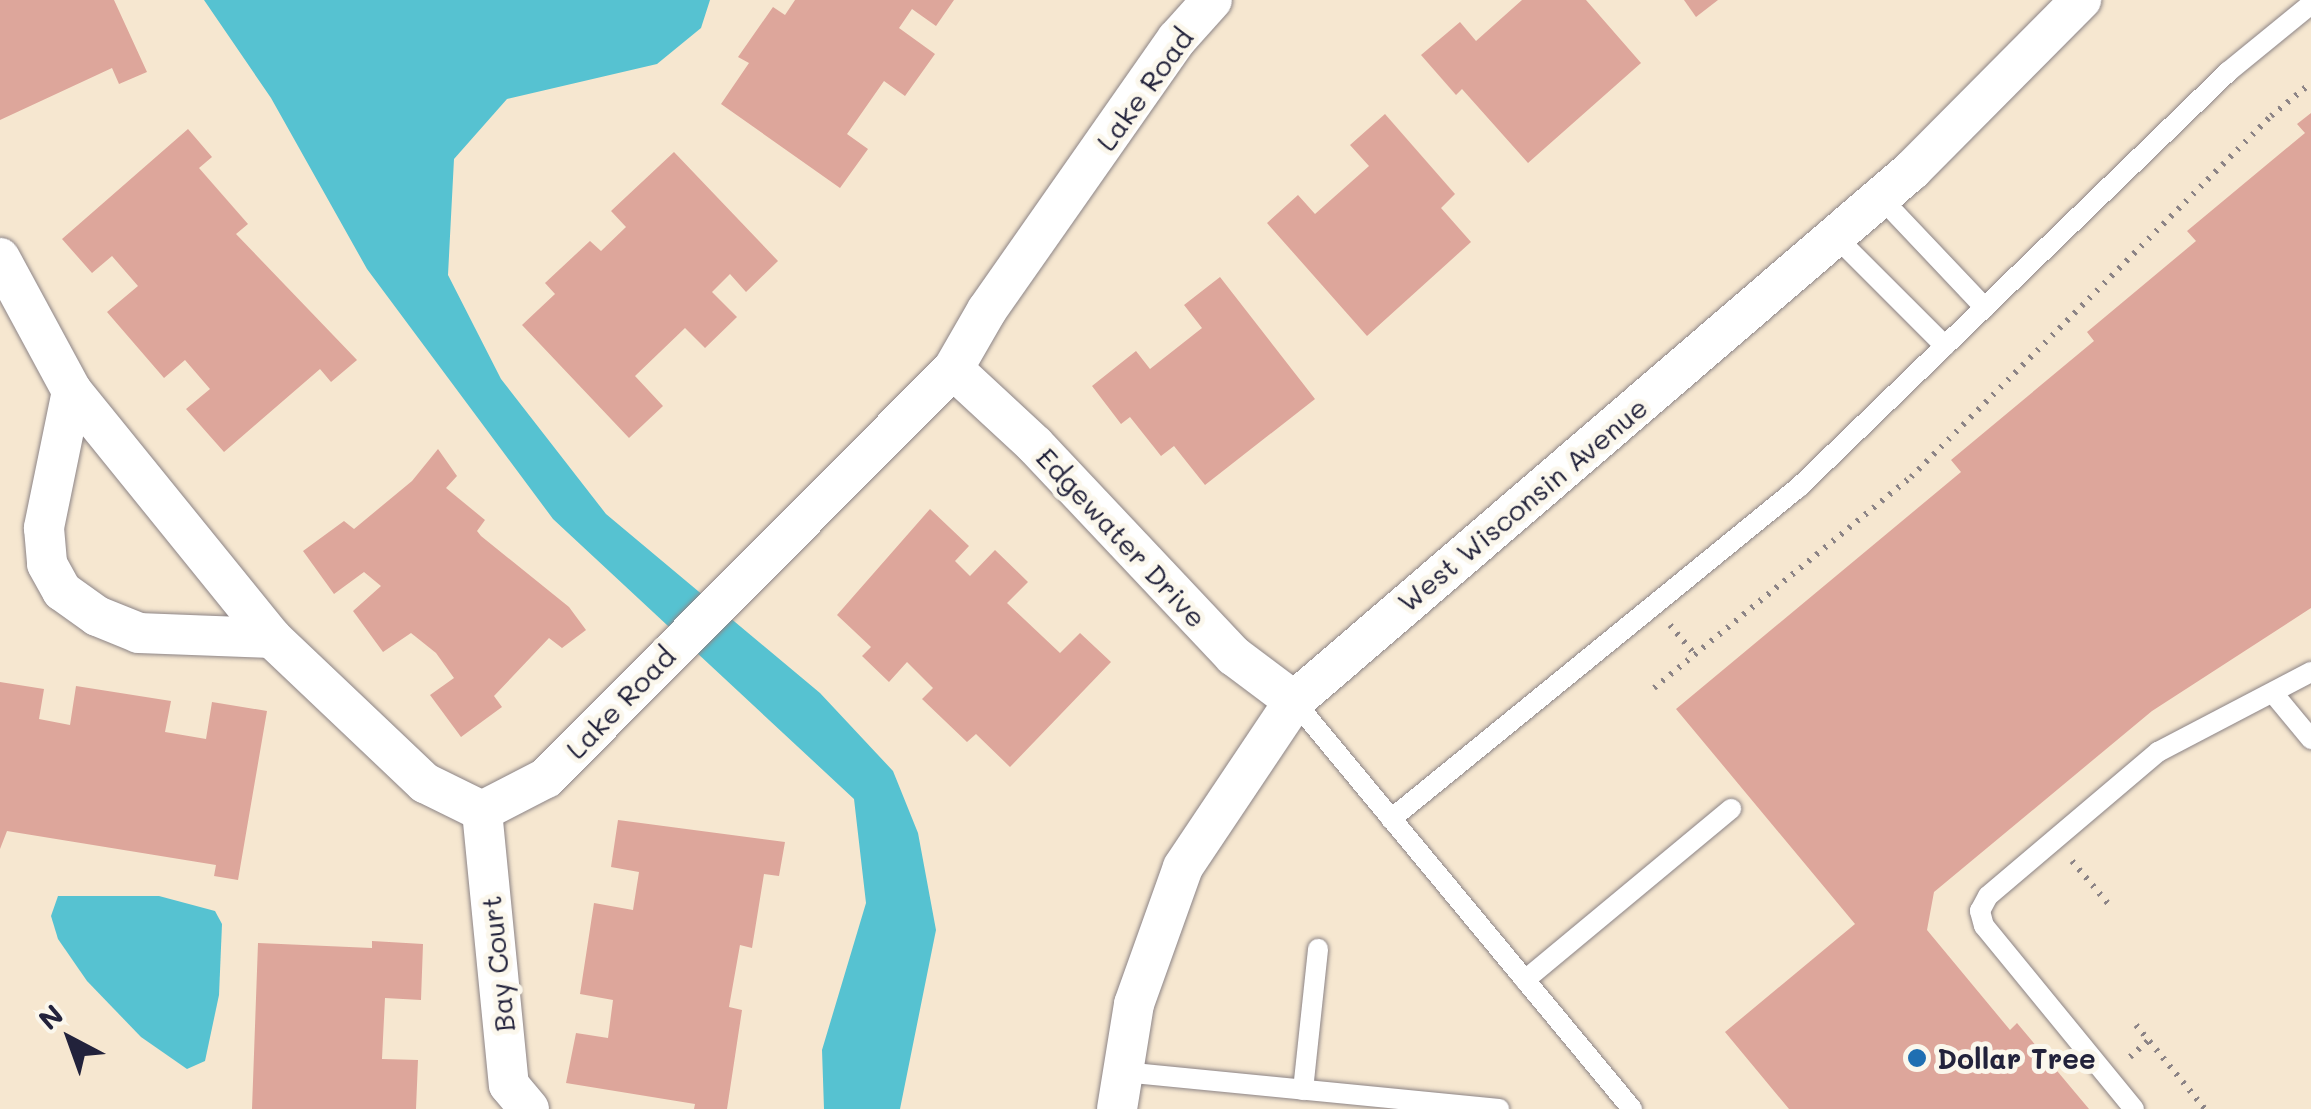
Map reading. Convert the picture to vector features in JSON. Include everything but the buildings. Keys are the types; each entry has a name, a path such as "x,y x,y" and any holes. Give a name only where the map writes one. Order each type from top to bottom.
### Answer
{"street":[{"name":"Lake Road","path":"482,811 546,778 953,369 1032,246 1178,38 1212,0"},
{"name":"West Wisconsin Avenue","path":"1120,1091 1134,1004 1183,867 1294,701 1881,198 2081,0"},
{"path":"0,258 72,391 272,638 425,783 482,811"},
{"name":"Edgewater Drive","path":"953,369 1035,445 1234,656 1294,701"},
{"path":"72,391 44,528 47,564 62,591 97,616 139,633 272,638"},
{"name":"Bay Court","path":"482,811 509,1085 529,1109"}],"lane":[{"path":"1391,818 1800,487 2228,72 2311,4"},
{"path":"1881,198 1984,308"},
{"path":"1836,238 1945,346"},
{"path":"2134,1109 1984,926 1980,911 1988,896 2158,752 2311,672"},
{"path":"2273,693 2311,740"},
{"path":"1294,701 1632,1109"},
{"path":"1525,980 1730,809"},
{"path":"1303,1090 1318,949"},
{"path":"1120,1091 1303,1090 1499,1109"}],"path":[{"path":"1654,688 1911,477 2271,116 2311,83"},
{"path":"2136,1025 2205,1109"}],"water":[{"path":"204,0 710,0 701,28 657,64 507,99 454,159 448,275 501,379 606,514 820,693 893,771 918,833 936,930 900,1109 824,1109 822,1050 866,903 854,799 553,519 367,269 271,98"},
{"path":"58,896 159,896 215,911 222,924 219,995 205,1061 187,1069 141,1037 87,981 58,939 51,916"}],"place":[{"name":"Dollar Tree","path":"1917,1058"}]}
